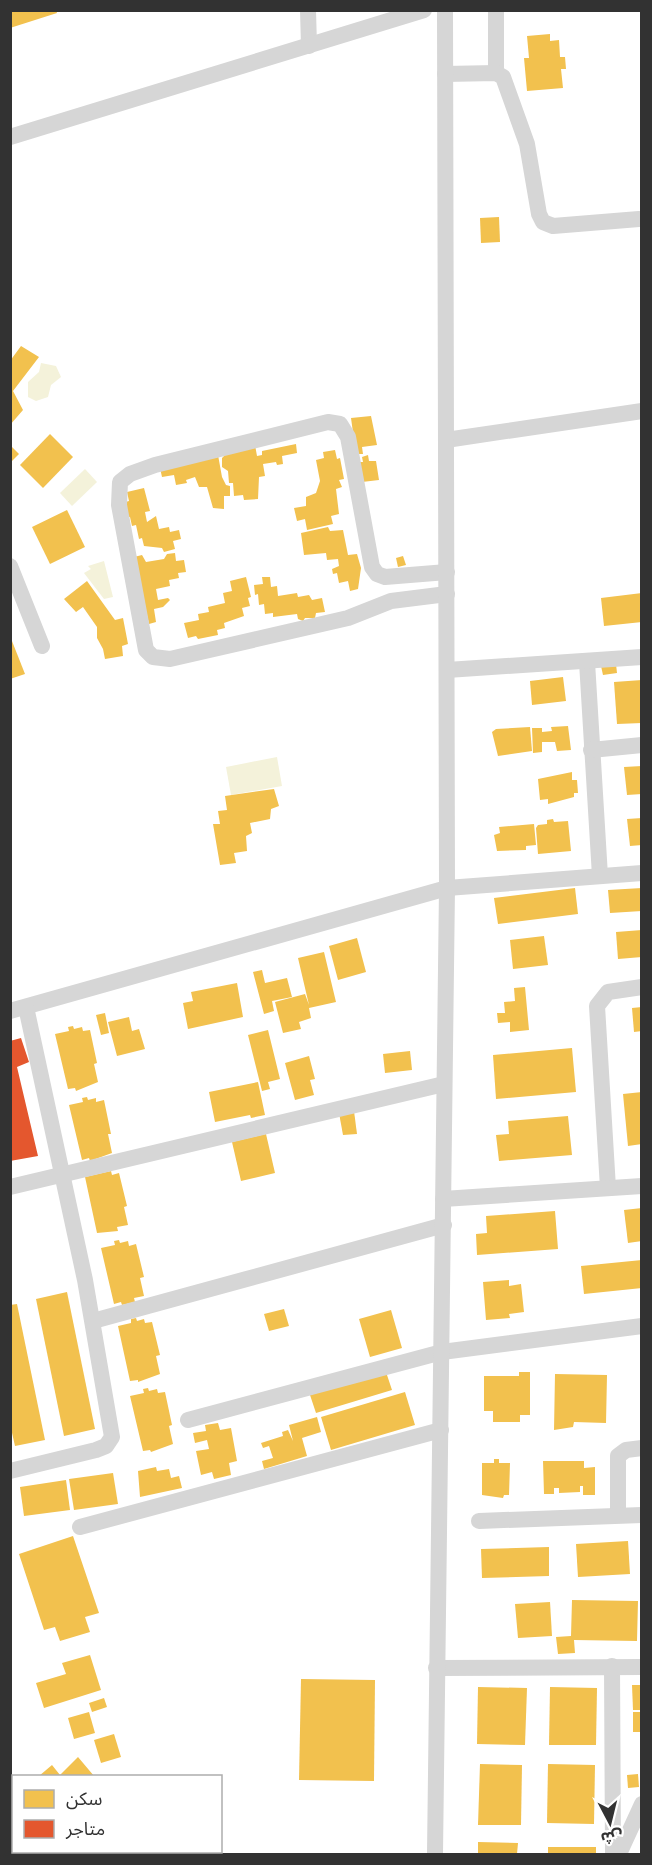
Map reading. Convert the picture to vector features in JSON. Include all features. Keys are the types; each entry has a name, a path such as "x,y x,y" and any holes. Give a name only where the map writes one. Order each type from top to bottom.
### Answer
{"street":[{"path":"308,10 309,46"},
{"path":"10,137 424,10"},
{"path":"435,1854 447,888 445,10"},
{"path":"496,10 496,73 509,88 527,144 539,214 543,222 553,226 639,219"},
{"path":"445,74 496,73"},
{"path":"446,440 642,411"},
{"path":"447,572 384,577 377,574 372,567 348,437 340,424 328,422 155,465 130,474 120,482 119,505 146,650 153,657 170,659 348,618 391,601 447,594"},
{"path":"10,566 42,646"},
{"path":"447,670 642,657"},
{"path":"587,662 600,876"},
{"path":"591,750 642,745"},
{"path":"10,1471 96,1450 111,1442 112,1427 93,1321 62,1174 18,1009 447,888 642,873"},
{"path":"608,1188 597,1006 608,992 642,987"},
{"path":"10,1187 444,1084"},
{"path":"443,1198 642,1186"},
{"path":"93,1321 444,1225"},
{"path":"188,1420 442,1352 642,1326"},
{"path":"80,1527 441,1430"},
{"path":"618,1515 618,1456 626,1450 642,1448"},
{"path":"479,1521 642,1515"},
{"path":"612,1666 614,1854"},
{"path":"436,1668 642,1667"},
{"path":"619,1854 642,1804"}],"shaded area":[{"path":"41,363 56,366 61,377 51,385 48,397 36,401 28,397 28,382 39,372"},
{"path":"85,469 97,482 72,506 60,493"},
{"path":"104,561 113,597 104,599 84,573 91,569 88,566"},
{"path":"277,757 282,786 231,795 226,767"}],"building: سكن":[{"path":"10,10 56,10 57,13 10,28"},
{"path":"550,34 550,41 559,40 560,57 565,57 566,69 561,69 563,88 527,91 524,58 529,58 527,36"},
{"path":"499,217 500,242 481,243 480,218"},
{"path":"21,346 39,357 13,391 23,410 10,425 10,361"},
{"path":"371,416 377,445 362,447 363,454 356,454 351,418"},
{"path":"50,434 73,457 43,488 20,465"},
{"path":"296,444 297,453 282,456 283,464 277,465 276,462 263,464 265,476 259,477 258,499 244,500 243,495 234,496 233,483 229,483 228,471 222,467 222,458 229,451 255,445 257,456 262,455 262,451"},
{"path":"12,447 19,454 10,463 10,448"},
{"path":"335,450 337,459 340,458 344,479 339,480 342,487 336,489 339,514 331,516 333,524 307,530 305,519 297,521 294,508 306,506 306,497 316,493 320,481 316,460 324,458 323,452"},
{"path":"218,455 222,477 226,485 230,486 230,496 224,496 224,509 213,508 207,487 199,487 195,477 186,480 187,483 176,485 174,475 162,477 160,468"},
{"path":"368,455 369,461 376,461 379,480 362,482 358,462 363,462 362,457"},
{"path":"144,488 150,511 145,512 147,522 156,516 159,529 169,527 170,532 179,530 181,539 173,541 175,549 164,552 162,548 144,546 142,538 139,539 136,525 132,526 130,517 125,518 122,503 129,501 127,492"},
{"path":"67,510 85,547 50,564 32,527"},
{"path":"328,527 330,531 343,530 348,555 357,554 361,568 358,589 350,591 348,581 339,583 337,573 333,574 332,569 339,566 338,559 327,560 326,553 304,555 301,533"},
{"path":"175,553 176,561 184,560 186,572 178,573 179,578 169,580 170,586 156,589 158,600 168,598 170,600 163,607 154,609 156,622 149,624 134,557 142,555 146,562 164,559 167,554"},
{"path":"403,556 406,565 398,567 396,558"},
{"path":"246,577 251,597 248,598 250,606 242,608 244,616 224,623 225,628 217,630 218,635 198,639 196,636 188,638 184,623 199,620 198,614 209,612 208,607 225,603 223,593 232,591 230,581"},
{"path":"262,577 270,577 271,587 277,586 278,596 297,593 298,597 309,595 312,600 322,598 325,612 316,613 315,618 305,618 303,621 298,619 297,614 273,617 273,613 265,614 264,604 259,605 258,594 255,595 254,585 263,584"},
{"path":"87,581 115,620 123,618 128,644 122,646 123,656 105,659 97,638 97,627 83,607 76,612 64,599"},
{"path":"642,593 642,622 604,626 601,598"},
{"path":"10,636 25,674 10,679"},
{"path":"616,664 617,673 603,675 601,666"},
{"path":"563,677 566,701 532,705 530,681"},
{"path":"642,680 642,723 617,724 614,682"},
{"path":"568,726 571,750 557,751 555,742 542,742 542,752 533,753 532,728 542,728 542,732 552,731 551,727"},
{"path":"530,727 532,751 498,756 492,732 496,729"},
{"path":"642,766 642,794 627,795 624,767"},
{"path":"572,772 572,780 577,780 578,793 574,793 574,797 548,804 548,799 540,800 538,779"},
{"path":"274,789 279,806 271,809 270,819 250,823 252,833 246,836 247,851 234,853 236,863 220,865 213,824 220,824 218,811 227,810 225,796"},
{"path":"642,818 642,845 630,846 627,819"},
{"path":"553,819 554,822 568,821 571,851 538,854 536,828 538,825 547,824 547,820"},
{"path":"534,824 536,845 526,846 526,850 497,851 494,835 500,833 499,827"},
{"path":"575,888 578,914 498,924 494,898"},
{"path":"642,888 642,911 610,913 608,890"},
{"path":"642,930 642,957 618,959 616,932"},
{"path":"544,936 548,965 513,969 510,940"},
{"path":"357,938 366,972 338,980 329,946"},
{"path":"324,952 336,1002 309,1008 311,1018 299,1022 301,1029 283,1033 275,1002 305,994 309,1005 298,958"},
{"path":"262,970 265,983 287,978 292,997 272,1001 274,1011 264,1014 253,972"},
{"path":"237,983 243,1017 188,1029 183,1003 193,1001 191,992"},
{"path":"525,987 529,1030 510,1032 510,1022 498,1023 497,1013 505,1013 504,1002 515,1001 514,988"},
{"path":"642,1007 642,1031 634,1032 632,1008"},
{"path":"105,1013 109,1033 101,1035 96,1015"},
{"path":"129,1017 132,1031 139,1029 145,1049 117,1056 108,1022"},
{"path":"73,1026 74,1029 82,1027 83,1031 90,1030 97,1063 94,1064 98,1082 76,1091 75,1088 68,1089 55,1034 69,1031 68,1027"},
{"path":"268,1030 280,1079 268,1082 270,1089 262,1091 248,1035"},
{"path":"572,1048 576,1092 496,1099 493,1055"},
{"path":"410,1051 412,1070 385,1073 383,1054"},
{"path":"309,1056 315,1079 310,1080 314,1095 295,1100 285,1063"},
{"path":"258,1082 265,1115 251,1118 250,1115 215,1122 209,1092"},
{"path":"642,1092 642,1144 628,1146 623,1094"},
{"path":"87,1097 88,1100 96,1098 96,1102 104,1100 111,1134 108,1134 112,1153 90,1161 89,1158 82,1160 69,1105 83,1102 82,1098"},
{"path":"354,1111 357,1134 343,1135 339,1113"},
{"path":"568,1116 572,1155 499,1161 496,1135 509,1134 508,1121"},
{"path":"266,1134 275,1173 241,1181 232,1142"},
{"path":"111,1171 112,1175 119,1173 127,1206 124,1207 128,1225 117,1227 118,1231 97,1233 85,1177"},
{"path":"642,1208 642,1241 628,1243 624,1210"},
{"path":"555,1211 558,1249 477,1255 476,1234 487,1233 486,1216"},
{"path":"119,1240 120,1243 128,1241 129,1246 136,1244 144,1277 140,1278 144,1296 134,1298 135,1302 122,1305 121,1302 114,1304 101,1248 115,1245 114,1241"},
{"path":"642,1260 642,1288 584,1294 581,1266"},
{"path":"509,1280 509,1286 521,1284 524,1312 509,1314 510,1318 486,1320 483,1282"},
{"path":"67,1292 95,1429 64,1436 36,1299"},
{"path":"17,1304 45,1440 15,1446 10,1424 10,1305"},
{"path":"284,1309 289,1326 269,1331 264,1314"},
{"path":"391,1310 402,1348 370,1357 359,1319"},
{"path":"136,1318 137,1321 144,1319 145,1323 152,1322 160,1355 156,1356 160,1374 138,1382 138,1380 130,1381 118,1326 131,1323 131,1319"},
{"path":"386,1372 392,1390 316,1413 310,1395"},
{"path":"519,1372 530,1372 530,1415 520,1415 520,1422 493,1422 493,1411 484,1411 484,1376 519,1376"},
{"path":"555,1374 607,1375 606,1423 574,1422 573,1427 554,1430"},
{"path":"148,1388 149,1391 157,1389 158,1393 165,1392 172,1425 169,1426 173,1444 151,1452 150,1450 143,1451 130,1396 144,1393 143,1389"},
{"path":"405,1392 415,1425 331,1450 321,1417"},
{"path":"317,1417 321,1432 302,1438 307,1456 264,1469 262,1461 273,1458 269,1446 263,1448 261,1443 283,1436 282,1432 288,1430 293,1441 289,1425"},
{"path":"218,1423 220,1430 231,1428 237,1461 229,1463 231,1475 214,1479 212,1472 201,1475 196,1451 209,1449 207,1440 195,1443 193,1433 206,1431 205,1425"},
{"path":"494,1459 499,1459 499,1463 510,1463 509,1495 504,1495 503,1498 482,1495 482,1463 494,1463"},
{"path":"543,1461 584,1461 584,1468 595,1467 595,1495 583,1495 583,1486 580,1486 580,1492 559,1493 559,1488 554,1488 554,1494 544,1494"},
{"path":"156,1467 157,1471 169,1469 171,1478 179,1476 182,1488 140,1497 138,1471"},
{"path":"113,1473 118,1504 74,1510 69,1479"},
{"path":"66,1480 70,1510 24,1516 20,1487"},
{"path":"73,1536 99,1613 85,1617 90,1632 60,1641 55,1627 44,1630 19,1554"},
{"path":"628,1541 630,1574 578,1577 576,1544"},
{"path":"549,1547 549,1576 482,1578 481,1549"},
{"path":"572,1600 638,1601 637,1641 574,1640 575,1653 558,1654 556,1637 571,1636"},
{"path":"550,1602 552,1636 518,1638 515,1604"},
{"path":"90,1655 101,1690 44,1708 36,1683 66,1674 62,1663"},
{"path":"301,1679 375,1680 374,1781 299,1780"},
{"path":"632,1685 642,1685 642,1710 633,1710"},
{"path":"478,1687 527,1688 525,1745 477,1744"},
{"path":"550,1687 597,1688 596,1745 549,1745"},
{"path":"104,1698 107,1707 92,1712 89,1703"},
{"path":"89,1712 95,1733 74,1739 68,1718"},
{"path":"633,1712 642,1712 642,1732 633,1732"},
{"path":"114,1734 121,1757 101,1763 94,1740"},
{"path":"78,1757 93,1775 60,1775"},
{"path":"480,1764 522,1765 521,1825 478,1825"},
{"path":"548,1764 595,1765 594,1824 547,1823"},
{"path":"52,1765 60,1775 40,1775"},
{"path":"638,1774 639,1787 628,1788 627,1775"},
{"path":"12,1800 12,1853 44,1853 42,1854 10,1854 10,1802"},
{"path":"478,1842 518,1843 517,1854 478,1854"},
{"path":"548,1847 596,1847 596,1854 548,1854"}],"building: متاجر":[{"path":"21,1038 29,1062 17,1067 38,1156 10,1161 10,1041"}]}
